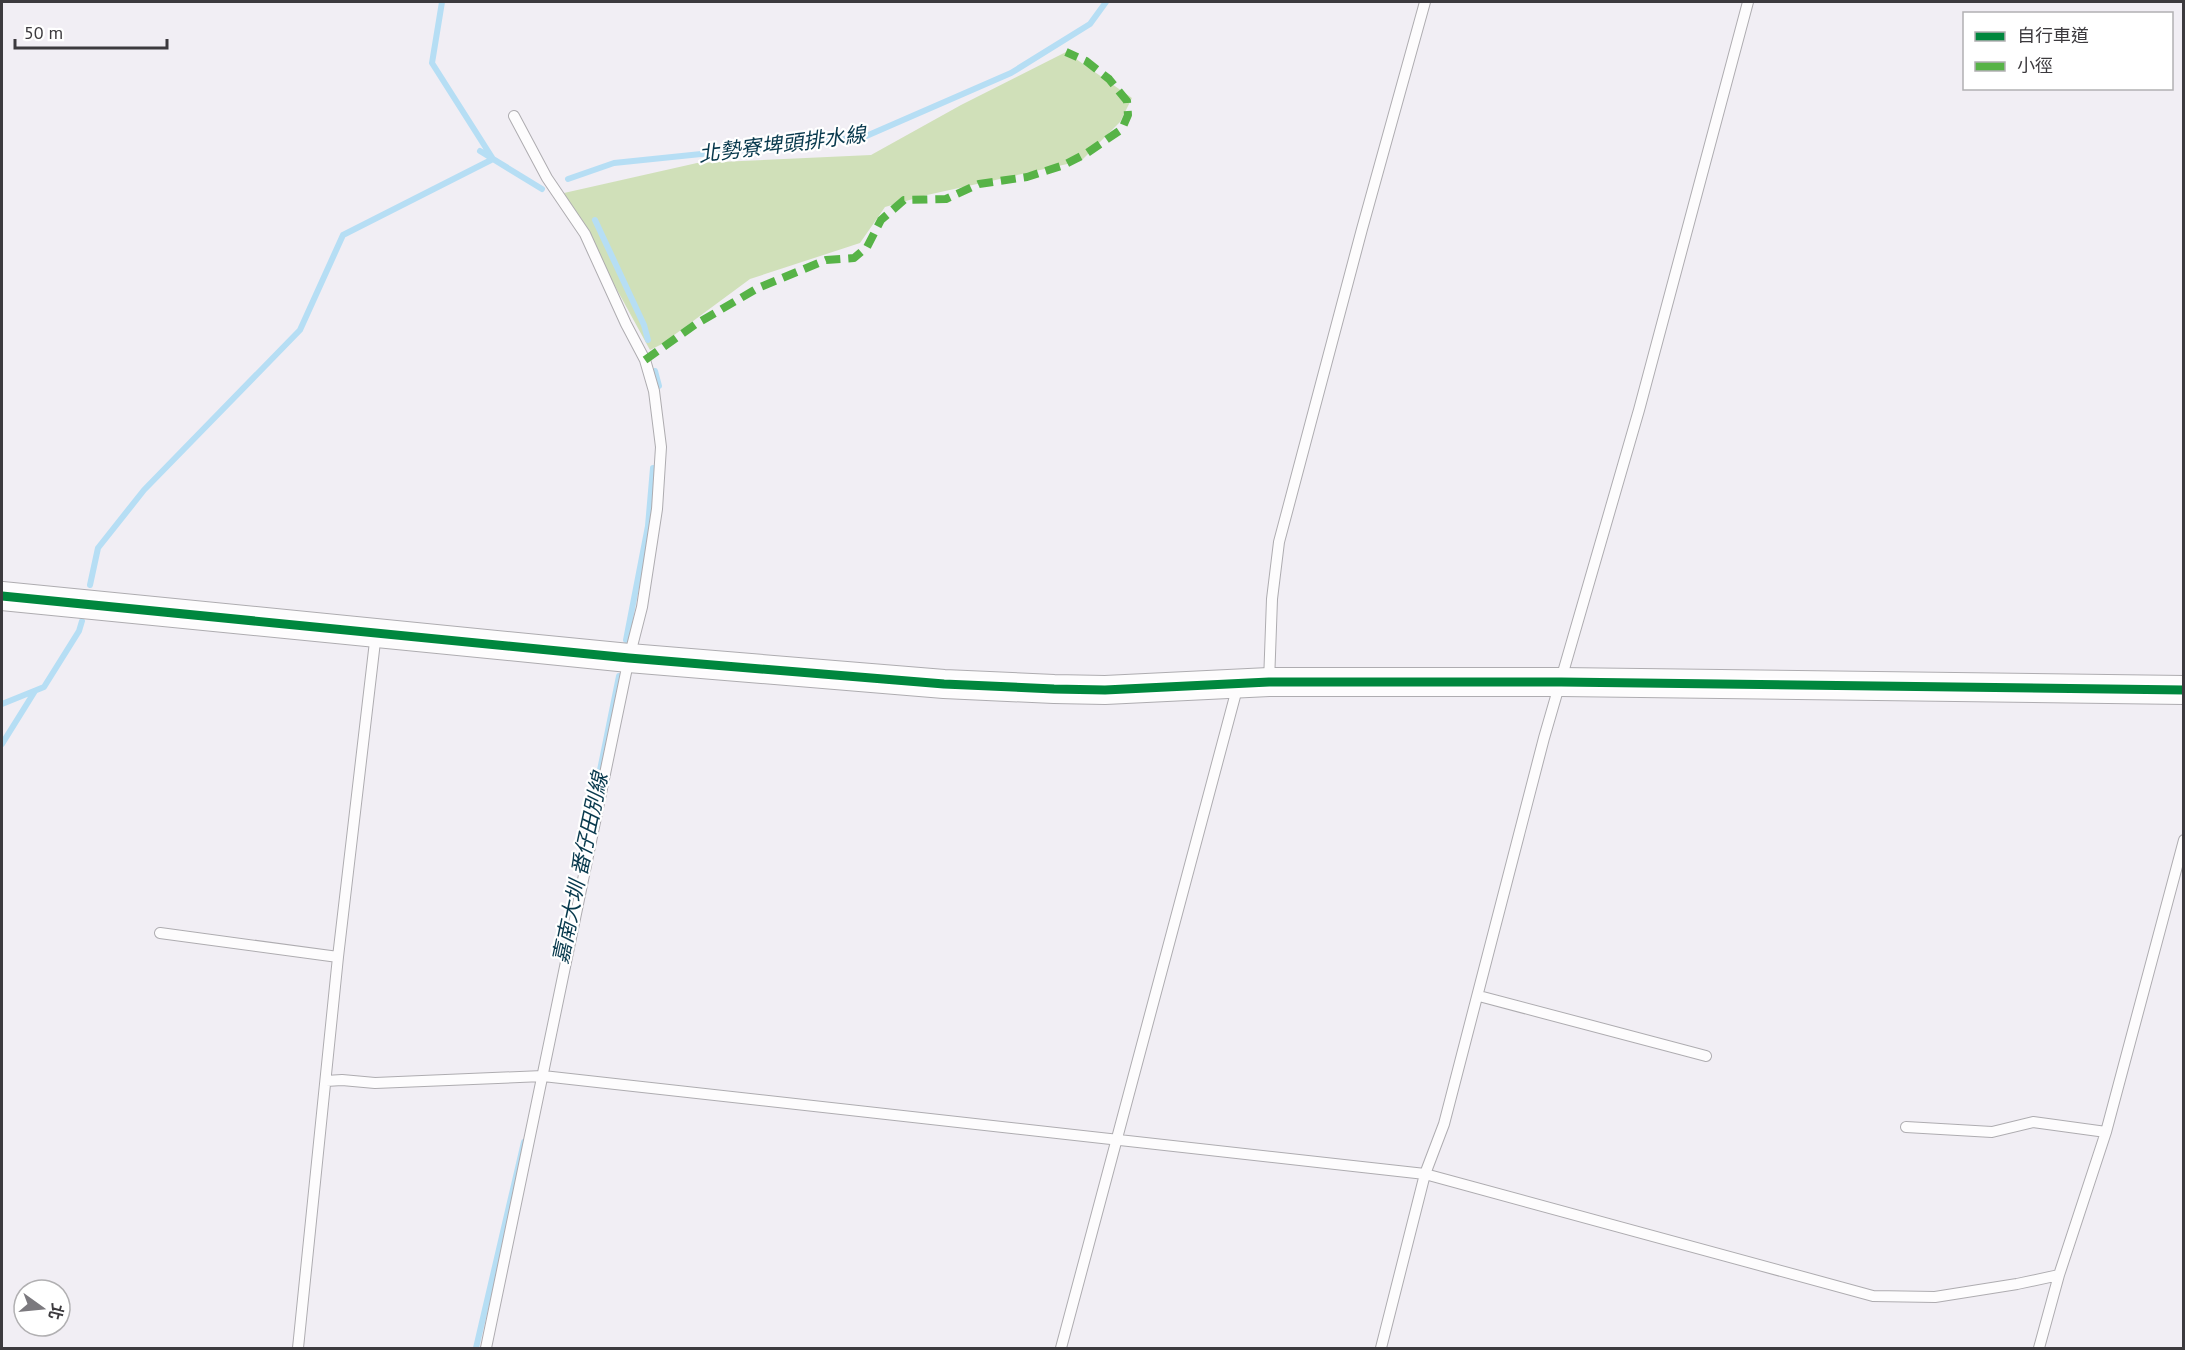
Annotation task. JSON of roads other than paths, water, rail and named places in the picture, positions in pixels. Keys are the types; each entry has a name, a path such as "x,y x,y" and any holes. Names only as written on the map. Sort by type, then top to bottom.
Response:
{"street":[{"path":"2,596 629,658 944,684 1054,689 1105,690 1269,682 1561,682 2184,690"}],"lane":[{"path":"1269,682 1272,599 1279,542 1425,2"},
{"path":"1380,1348 1425,1174 1444,1124 1479,996 1544,738 1639,410 1748,2"},
{"path":"486,1348 629,658 642,607 657,509 661,447 654,392 645,360 585,234 547,178 514,116"},
{"path":"298,1348 338,957 376,632"},
{"path":"1061,1348 1238,684"},
{"path":"2039,1348 2059,1275 2106,1132 2184,840"},
{"path":"159,933 338,957"},
{"path":"1479,996 1706,1056"},
{"path":"326,1081 375,1083 543,1076 1425,1174 1873,1296 1935,1297 2059,1275"},
{"path":"1906,1127 1992,1132 2033,1122 2106,1132"}],"waterway":[{"name":"北勢寮埤頭排水線","path":"442,2 432,63 493,159"},
{"name":"北勢寮埤頭排水線","path":"568,179 614,163 864,137 1011,73 1090,24 1106,2"},
{"name":"北勢寮埤頭排水線","path":"480,151 542,189"},
{"path":"90,585 98,548 144,490 300,330 343,235 493,159"},
{"name":"嘉南大圳 番仔田別線","path":"595,220 644,325 648,340"},
{"name":"嘉南大圳 番仔田別線","path":"655,371 659,386"},
{"name":"嘉南大圳 番仔田別線","path":"626,640 648,526 653,468"},
{"path":"2,704 44,687 79,631 82,621"},
{"name":"嘉南大圳 番仔田別線","path":"597,785 619,676"},
{"path":"2,744 35,691"},
{"name":"嘉南大圳 番仔田別線","path":"476,1348 524,1142"}]}
